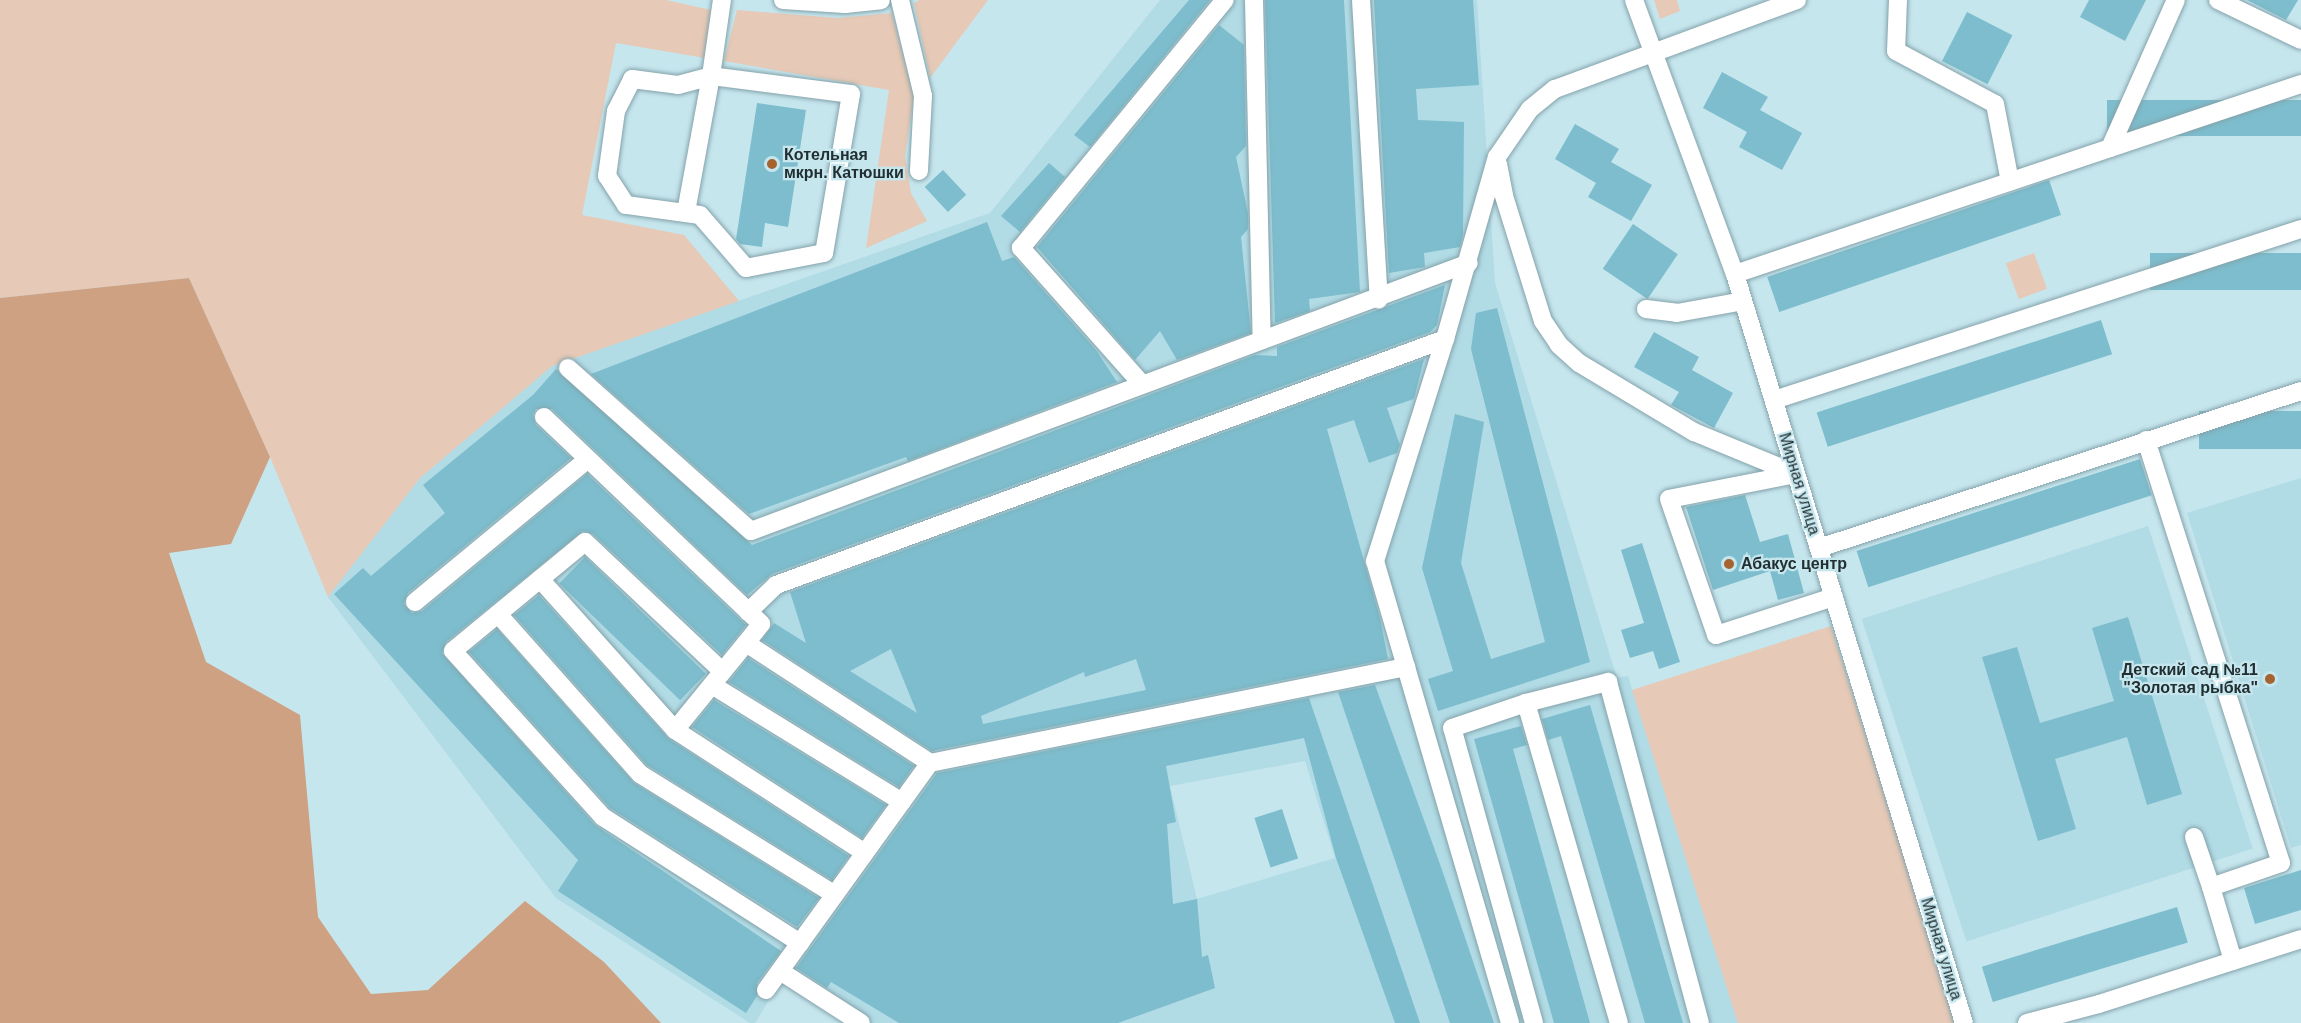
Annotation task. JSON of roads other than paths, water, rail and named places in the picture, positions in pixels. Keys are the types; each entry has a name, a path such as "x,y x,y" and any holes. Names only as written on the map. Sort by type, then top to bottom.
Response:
{"street":[{"path":"686,212 711,76 722,0"},
{"path":"783,0 845,4 880,0"},
{"path":"900,0 923,96 919,171"},
{"path":"1141,383 1021,248 1226,0"},
{"path":"1254,0 1262,340"},
{"path":"1361,0 1379,299"},
{"name":"Мирная улица","path":"1634,0 1735,274 1964,1023"},
{"path":"1510,1023 1374,561 1469,263 1497,157 1530,109 1555,89 1797,0"},
{"path":"1898,0 1896,51 1995,104 2010,182"},
{"path":"2110,148 2176,0"},
{"path":"2218,0 2301,40"},
{"path":"711,76 851,94 824,252 746,268 700,215 626,205 607,177 616,111 632,79 678,85 711,76"},
{"path":"1735,274 2301,84"},
{"path":"1497,157 1504,196 1543,321 1559,345 1579,363 1694,432 1796,474"},
{"path":"1774,400 2301,229"},
{"path":"568,368 751,531 1141,383 1379,299 1469,263"},
{"path":"1646,309 1677,314 1743,301"},
{"path":"748,612 776,585 1445,339"},
{"path":"1819,548 2146,440 2301,392"},
{"path":"544,417 761,624 675,730"},
{"path":"2146,440 2281,863 2211,887"},
{"path":"415,602 588,459"},
{"path":"1796,474 1669,499 1716,635 1834,597"},
{"path":"800,943 603,818 453,651 585,542 717,678 902,802"},
{"path":"540,579 675,730 865,853"},
{"path":"498,614 640,774 835,895"},
{"path":"746,643 930,763"},
{"path":"766,990 930,763 1406,667"},
{"path":"1534,1023 1452,728 1526,704 1608,682 1700,1023"},
{"path":"1526,704 1619,1023"},
{"path":"2194,837 2233,961"},
{"path":"2027,1023 2301,939"},
{"path":"780,971 861,1023"}],"place":[{"name":"Котельная мкрн. Катюшки","path":"772,164"},
{"name":"Абакус центр","path":"1729,564"},
{"name":"Детский сад №11 \"Золотая рыбка\"","path":"2270,679"}]}
